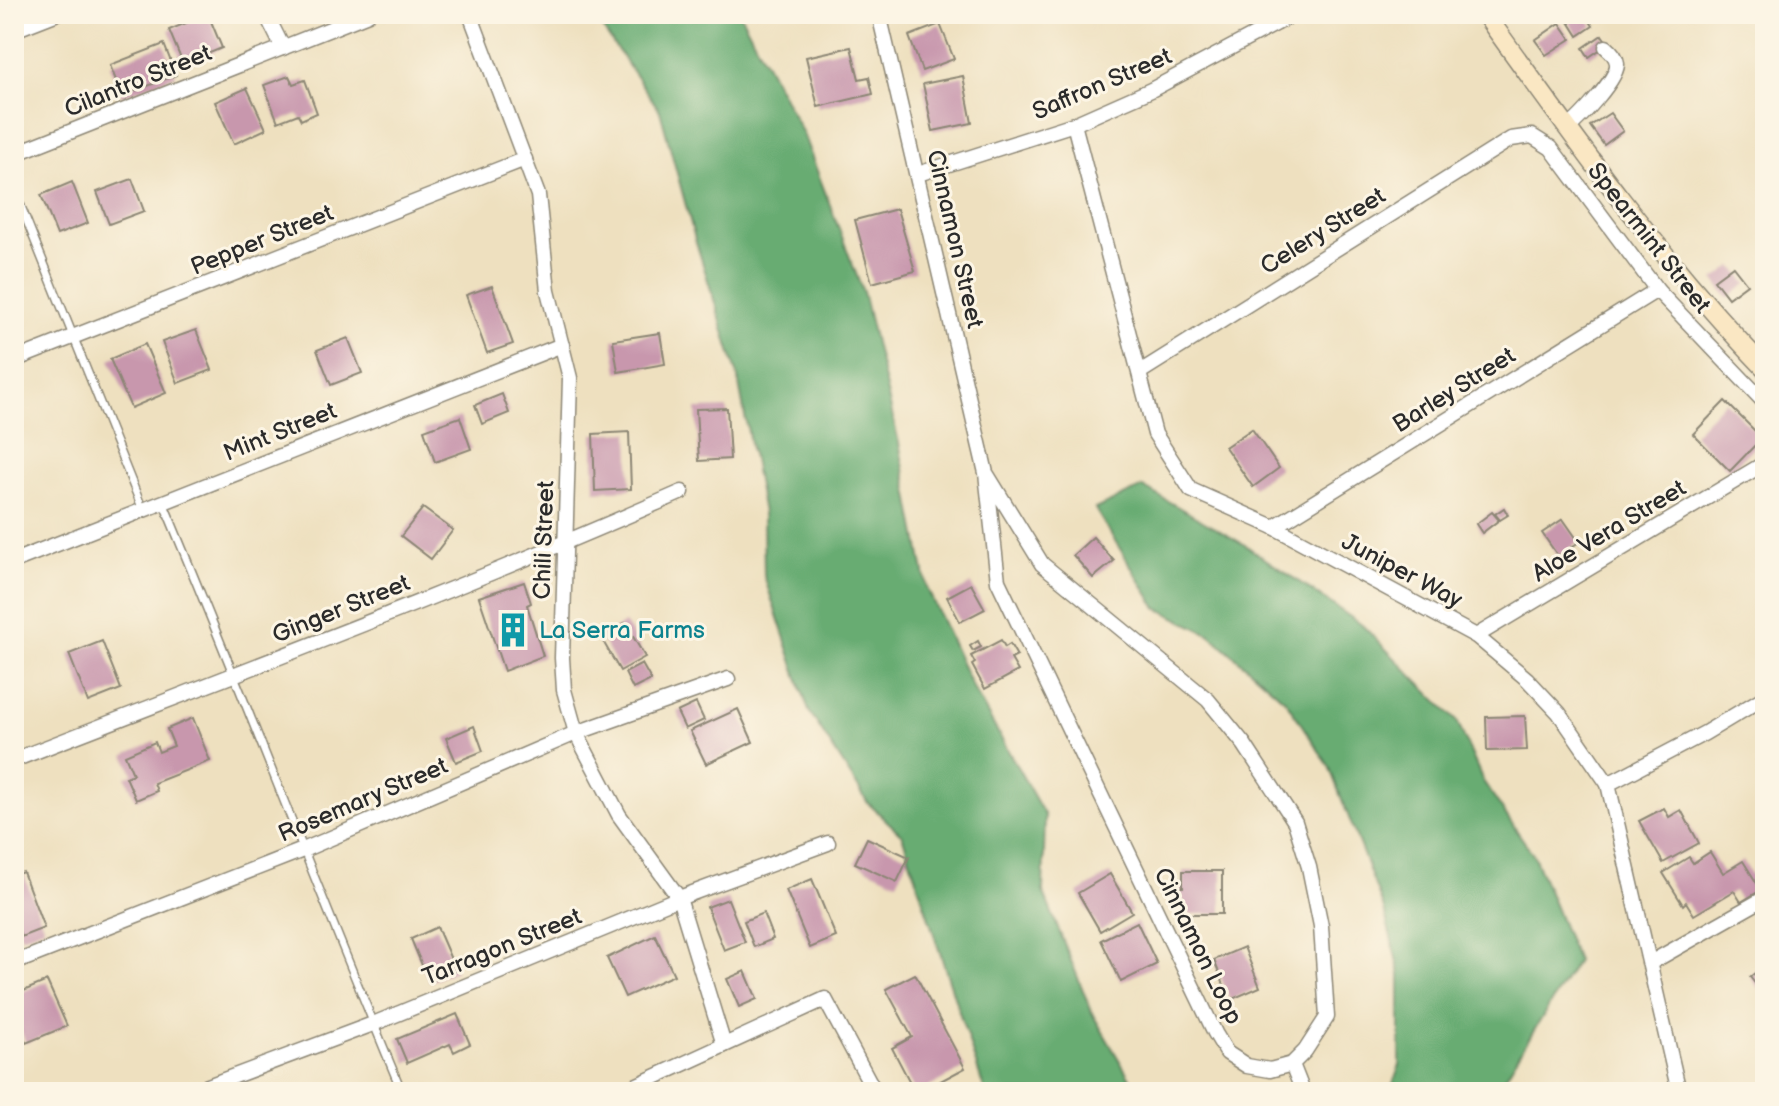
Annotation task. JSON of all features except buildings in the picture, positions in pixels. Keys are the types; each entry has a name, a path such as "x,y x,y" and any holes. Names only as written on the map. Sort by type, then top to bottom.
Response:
{"street":[{"path":"14,30 55,14"},
{"path":"266,14 283,48"},
{"name":"Cilantro Street","path":"14,154 368,14"},
{"name":"Chili Street","path":"470,14 538,195 548,291 570,378 562,658 564,690 576,733 619,815 679,898 724,1045"},
{"name":"Cinnamon Street","path":"879,14 986,473"},
{"name":"Saffron Street","path":"918,174 1074,124 1151,90 1294,14"},
{"path":"1485,14 1654,245 1765,368"},
{"path":"1567,129 1596,99 1616,70 1616,59 1606,47"},
{"name":"Juniper Way","path":"1074,124 1155,434 1191,490 1274,527 1476,636 1527,679 1559,713 1608,784 1679,1092"},
{"name":"Celery Street","path":"1140,372 1511,139 1532,136"},
{"name":"Spearmint Street","path":"1532,136 1551,148 1657,290 1765,403"},
{"name":"Pepper Street","path":"14,360 525,159"},
{"name":"Barley Street","path":"1274,527 1657,290"},
{"name":"Mint Street","path":"14,561 562,345"},
{"name":"Aloe Vera Street","path":"1476,636 1765,463"},
{"path":"986,473 1042,564 1208,700 1244,744 1295,822 1309,867 1321,926 1328,992 1327,1017 1305,1051 1292,1064 1303,1092"},
{"name":"Cinnamon Loop","path":"986,473 998,581 1215,1033 1227,1053 1247,1066 1270,1070 1292,1064"},
{"name":"Ginger Street","path":"14,760 567,543 682,492"},
{"name":"Rosemary Street","path":"14,963 303,850 576,733 728,679"},
{"path":"1608,784 1705,733 1765,697"},
{"name":"Tarragon Street","path":"192,1092 373,1024 679,898 828,843"},
{"path":"1650,963 1765,898"},
{"path":"622,1092 825,999 875,1092"}],"lane":[{"path":"14,189 143,510"},
{"path":"163,502 402,1092"}],"green space":[{"path":"598,14 740,14 803,134 863,292 899,443 927,588 971,685 1045,816 1043,891 1093,1015 1138,1092 985,1092 902,835 868,803 809,711 764,576 763,513 737,373 695,239 660,111 605,32"},
{"path":"1143,487 1245,545 1362,625 1457,721 1483,781 1534,856 1577,961 1496,1092 1390,1092 1400,1065 1400,974 1384,909 1329,766 1286,701 1209,634 1157,608 1095,509"}],"place":[{"name":"La Serra Farms","path":"513,630"}]}
